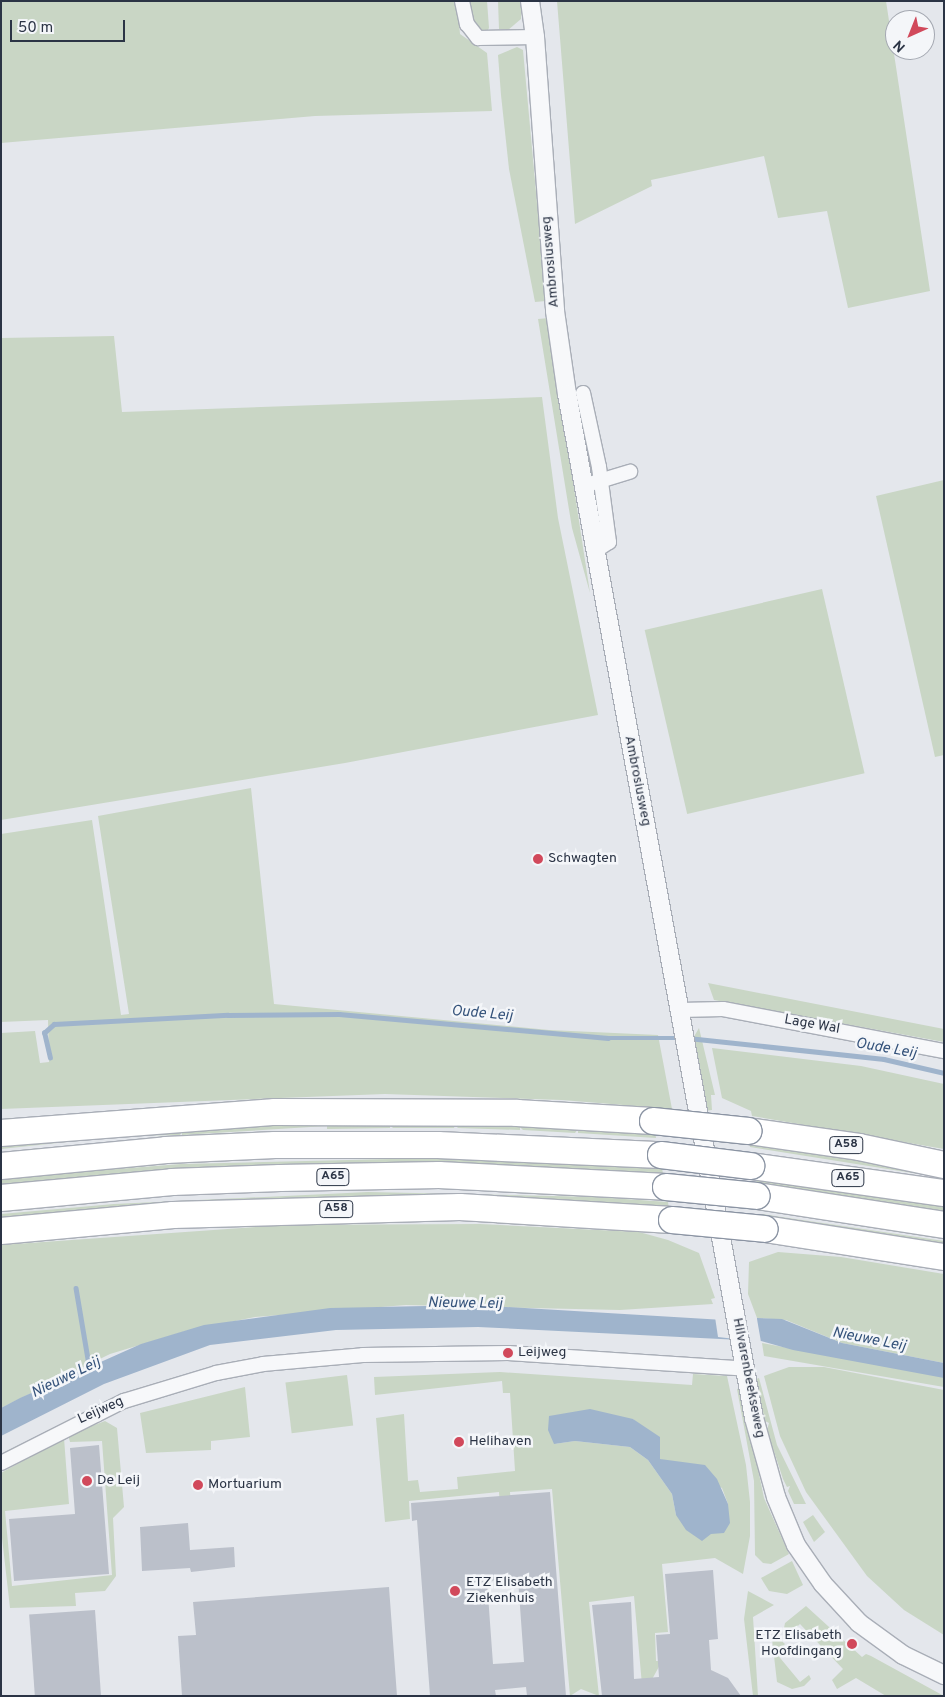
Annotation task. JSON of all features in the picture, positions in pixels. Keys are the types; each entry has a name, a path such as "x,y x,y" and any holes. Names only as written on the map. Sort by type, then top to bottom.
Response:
{"highway":[{"name":"A58","path":"1,1133 71,1126 285,1112 507,1113 653,1121 748,1131 859,1147 944,1165"},
{"name":"A58","path":"1,1118 71,1126"},
{"name":"A65","path":"1,1166 166,1150 275,1146 438,1145 661,1155 944,1193"},
{"name":"A65","path":"1,1198 172,1182 439,1175 666,1187 757,1196 944,1225"},
{"name":"A58","path":"1,1231 174,1215 410,1208 559,1211 765,1229 944,1257"}],"street":[{"path":"462,1 467,24 478,38 536,37"},
{"name":"Ambrosiusweg","path":"530,1 536,37 555,310 582,485 680,1010"},
{"path":"583,393 601,481 609,542 595,551"},
{"path":"582,485 630,472"},
{"name":"Lage Wal","path":"680,1010 723,1009 944,1050"},
{"name":"Hilvarenbeekseweg","path":"680,1010 733,1304 765,1460 796,1544 823,1584 859,1623 903,1655 944,1674"},
{"name":"Leijweg","path":"1,1463 124,1401 216,1373 263,1364 363,1355 508,1353 745,1363"}],"green space":[{"path":"1,1 457,1 460,34 487,53 492,111 315,116 1,143"},
{"path":"468,1 487,1 489,28 484,36 475,28"},
{"path":"498,1 522,1 521,19 508,30 499,29"},
{"path":"557,1 886,1 887,10 885,10 885,60 895,60 930,291 848,308 827,211 778,218 764,156 651,180 652,186 575,224"},
{"path":"517,47 523,50 546,301 535,302 509,169 498,55"},
{"path":"549,318 590,593 572,528 538,319"},
{"path":"114,336 122,412 542,397 558,518 598,715 345,763 1,820 1,338"},
{"path":"944,480 944,755 935,757 876,496"},
{"path":"822,589 865,773 687,814 645,630"},
{"path":"251,788 274,1004 549,1030 658,1035 672,1109 562,1100 385,1094 1,1109 1,1033 35,1031 40,1063 49,1062 48,1020 1,1022 1,834 92,820 121,1015 129,1014 98,816"},
{"path":"708,983 944,1029 944,1042 714,1000"},
{"path":"699,1028 715,1095 711,1095 712,1110 705,1111 692,1040"},
{"path":"712,1048 861,1066 944,1084 944,1149 752,1116 751,1111 722,1098"},
{"path":"411,1121 655,1132 656,1138 578,1133 578,1129 575,1133 523,1130 520,1127 520,1130 458,1128 455,1125 454,1128 393,1128 390,1125 390,1128 327,1129 327,1126 182,1135 182,1132 180,1135 124,1136 1,1149 1,1143 277,1124"},
{"path":"749,1142 815,1150 944,1178 750,1147"},
{"path":"475,1157 662,1168 663,1174 1,1187 1,1178 181,1164"},
{"path":"756,1177 944,1204 944,1213 757,1185"},
{"path":"368,1192 596,1197 668,1202 669,1209 1,1220 1,1214 114,1204"},
{"path":"762,1214 944,1241 944,1247 764,1219"},
{"path":"480,1224 639,1232 668,1240 699,1253 715,1298 711,1299 713,1304 620,1310 406,1305 255,1317 186,1331 110,1354 1,1408 1,1245 284,1225"},
{"path":"778,1252 841,1257 944,1274 944,1363 842,1343 786,1320 757,1318 748,1294 749,1262"},
{"path":"762,1343 943,1377 944,1387 764,1356"},
{"path":"789,1367 824,1367 944,1390 944,1635 904,1610 867,1576 806,1492 780,1436 764,1376"},
{"path":"500,1372 692,1385 693,1374 727,1376 746,1465 750,1502 750,1536 743,1574 715,1558 662,1564 668,1632 655,1633 656,1661 662,1661 643,1696 634,1596 589,1602 599,1696 581,1689 570,1696 552,1489 510,1492 513,1536 502,1537 499,1492 409,1501 410,1519 385,1522 376,1418 404,1414 408,1481 418,1480 420,1492 458,1489 457,1477 515,1471 510,1393 503,1393 502,1381 375,1395 374,1377","holes":["633,1419 660,1444 660,1459 722,1488 728,1504 676,1515 672,1494 648,1460 630,1447 575,1441 554,1444"]},
{"path":"347,1375 353,1426 292,1433 285,1383"},
{"path":"759,1378 777,1445 806,1504 794,1504 788,1491 790,1486 787,1487 783,1479 767,1430 769,1423 765,1421 756,1379"},
{"path":"245,1387 250,1437 211,1441 211,1450 146,1453 140,1413"},
{"path":"741,1388 764,1498 789,1554 771,1564 763,1563 755,1555 754,1481 737,1389"},
{"path":"105,1421 117,1428 124,1507 113,1518 116,1576 105,1591 75,1593 76,1606 10,1608 1,1529 1,1473 64,1438 69,1504 5,1511 12,1586 112,1575 102,1441 70,1442 68,1435"},
{"path":"813,1515 825,1532 814,1542 803,1522"},
{"path":"792,1561 803,1585 787,1594 769,1591 761,1578"},
{"path":"748,1591 774,1605 753,1617 758,1696 753,1696 744,1619"},
{"path":"806,1606 862,1657 866,1654 871,1656 944,1696 886,1696 856,1678 837,1689 832,1680 843,1669 800,1624 789,1634 784,1628 785,1623"},
{"path":"776,1636 785,1644 776,1653 800,1682 809,1675 811,1679 804,1686 792,1689 777,1682 772,1639"}],"water":[{"name":"Nieuwe Leij","path":"473,1305 757,1322 757,1318 782,1319 842,1343 944,1363 944,1378 793,1350 761,1341 478,1327 336,1330 210,1345 104,1384 1,1436 1,1408 141,1344 204,1325 330,1308"},
{"path":"590,1409 633,1419 660,1437 660,1459 705,1465 717,1479 728,1504 730,1523 724,1533 711,1534 702,1541 686,1530 676,1515 672,1494 648,1460 630,1447 575,1441 554,1444 548,1430 549,1416"}],"pier":[{"path":"715,1317 757,1319 761,1342 718,1337"}],"building":[{"name":"De Leij","path":"99,1445 109,1574 14,1581 9,1519 75,1514 70,1448"},
{"name":"ETZ Elisabeth Ziekenhuis","path":"550,1492 566,1696 527,1696 526,1687 495,1690 496,1696 430,1696 417,1520 412,1521 411,1503","holes":["518,1579 524,1662 493,1664 487,1581"]},
{"path":"188,1523 190,1550 234,1547 235,1567 191,1572 190,1568 142,1571 140,1527"},
{"path":"713,1570 718,1639 709,1640 711,1670 728,1678 741,1696 602,1696 592,1605 631,1602 634,1679 659,1677 656,1635 670,1634 665,1574"},
{"path":"389,1587 397,1696 182,1696 178,1636 196,1635 193,1602"},
{"path":"95,1610 101,1696 35,1696 29,1615"}],"waterway":[{"name":"Oude Leij","path":"50,1058 44,1033 54,1024 228,1015 339,1014 608,1038 680,1038"},
{"name":"Oude Leij","path":"688,1038 884,1059 944,1073"},
{"name":"Oude Leij","path":"76,1288 90,1371"}],"place":[{"name":"Schwagten","path":"538,859"},
{"name":"Leijweg","path":"508,1353"},
{"name":"Helihaven","path":"459,1442"},
{"name":"De Leij","path":"87,1481"},
{"name":"Mortuarium","path":"198,1485"},
{"name":"ETZ Elisabeth Ziekenhuis","path":"455,1591"},
{"name":"ETZ Elisabeth Hoofdingang","path":"852,1644"}]}
